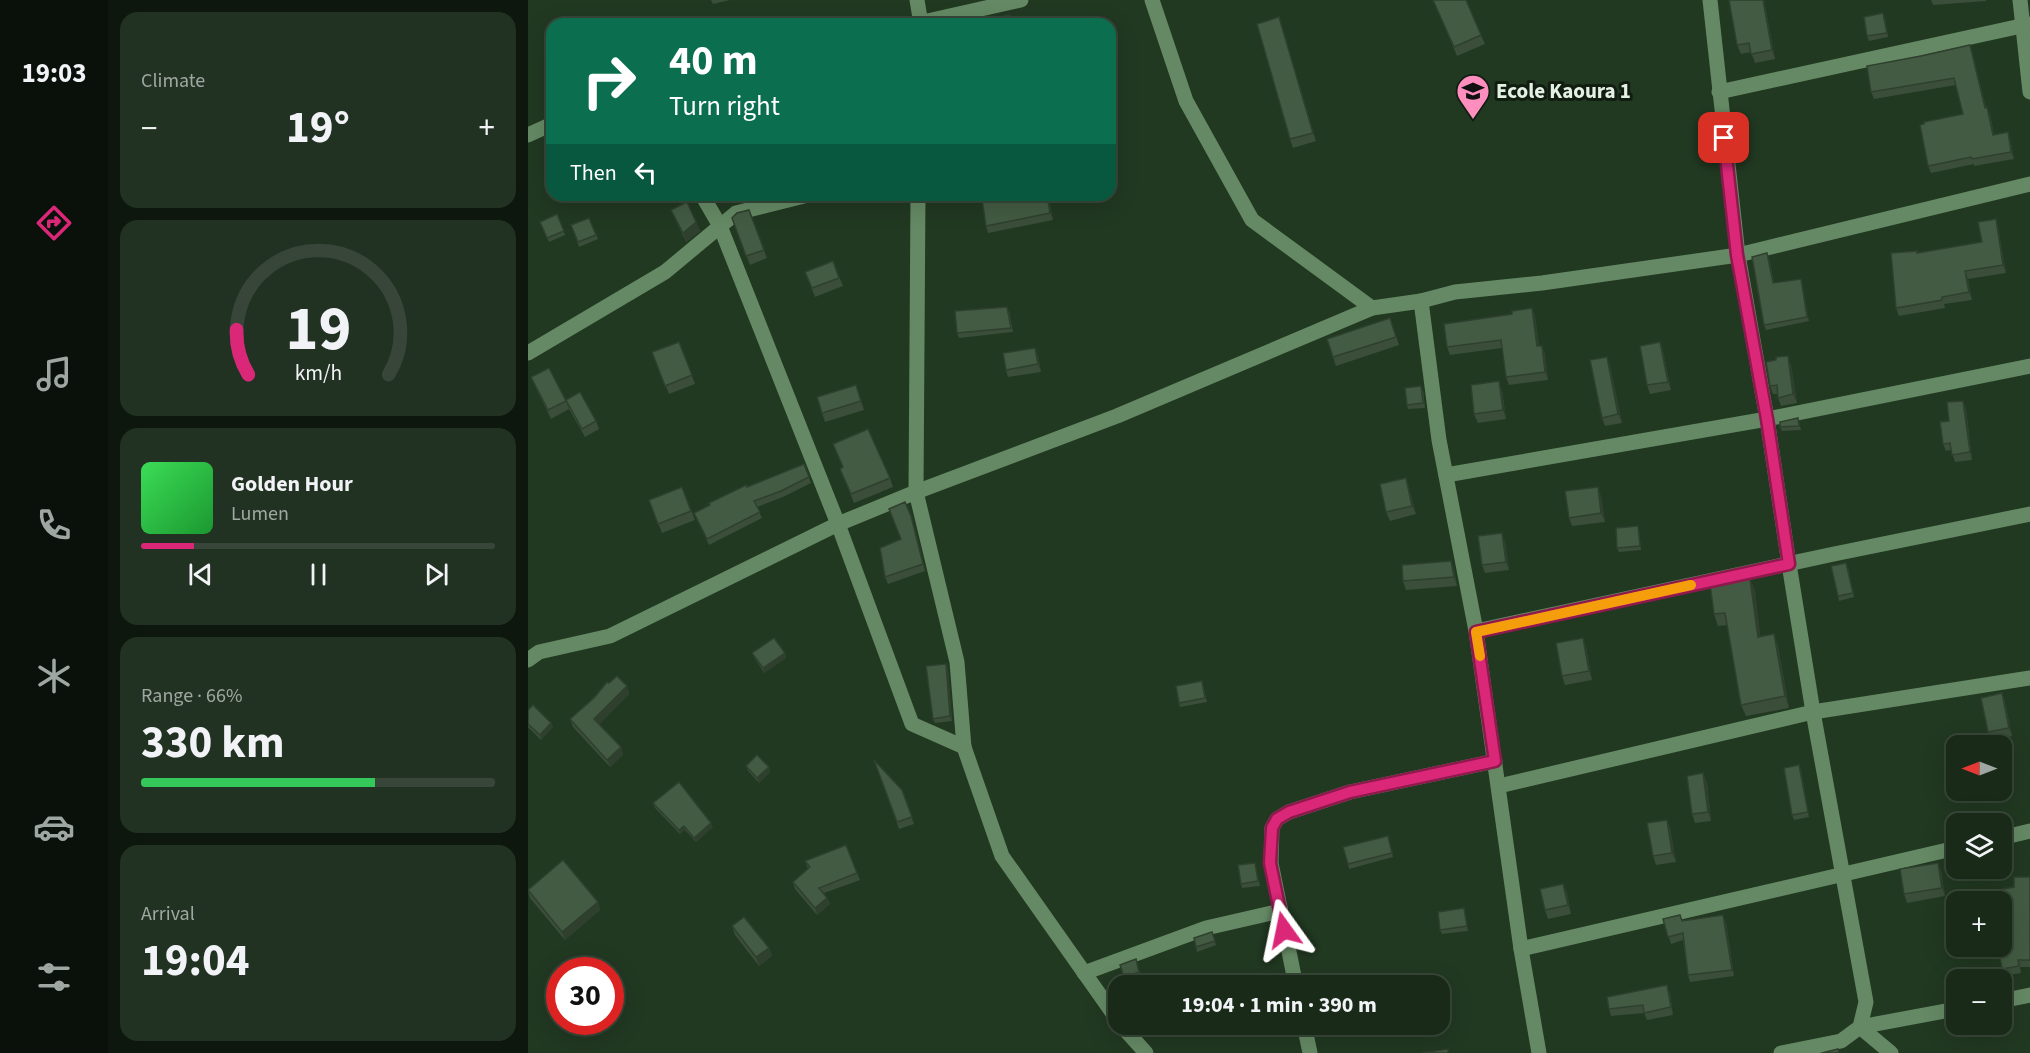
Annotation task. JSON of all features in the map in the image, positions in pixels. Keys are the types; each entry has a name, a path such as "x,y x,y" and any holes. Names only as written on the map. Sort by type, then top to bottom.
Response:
{"street":[{"path":"917,0 918,18"},
{"path":"944,18 1021,0"},
{"path":"1152,0 1186,101 1252,220 1372,308"},
{"path":"1710,0 1737,255 1767,419 1813,712 1866,1002 1860,1027"},
{"path":"2020,0 2027,25 2030,92"},
{"path":"1719,92 2027,25"},
{"path":"528,135 546,127"},
{"path":"528,660 539,652 610,636 838,524 1117,416 1372,308 1420,301 1455,292 1542,283 1737,255 2030,184"},
{"path":"705,201 720,226 838,524 912,724 964,747"},
{"path":"528,353 665,272 736,213 784,201"},
{"path":"918,201 916,492 957,662 964,747 1002,856 1108,1006"},
{"path":"1420,301 1439,440 1476,632 1521,949 1539,1053"},
{"path":"1446,475 1767,419 2030,366"},
{"path":"1476,632 2030,514"},
{"path":"1499,786 1813,712 2030,678"},
{"path":"1294,975 1270,863 1272,828 1277,819 1289,812 1350,792 1495,761"},
{"path":"2012,835 2030,831"},
{"path":"1521,949 1946,850"},
{"path":"1084,973 1206,928 1280,911"},
{"path":"2012,998 2030,995"},
{"path":"1781,1053 1841,1041 1860,1027 1946,1011"},
{"path":"1860,1027 1891,1053"},
{"path":"1130,1035 1146,1053"},
{"path":"1306,1035 1310,1053"}],"building":[{"path":"1433,0 1466,0 1481,35 1454,47"},
{"path":"1729,0 1763,0 1772,50 1751,54 1749,43 1737,45"},
{"path":"1883,13 1887,33 1867,36 1864,17"},
{"path":"1010,15 1010,18 992,18"},
{"path":"1279,17 1313,133 1290,139 1257,24"},
{"path":"1970,45 1993,135 2008,132 2011,152 1928,166 1920,125 1924,122 1963,114 1954,78 1871,92 1867,66"},
{"path":"982,201 1048,201 1050,213 986,226"},
{"path":"687,202 696,222 683,233 671,210"},
{"path":"749,210 764,250 746,256 732,218 737,213"},
{"path":"557,214 564,231 547,238 540,222"},
{"path":"589,218 596,235 578,242 571,225"},
{"path":"1996,219 2003,265 1965,271 1969,292 1942,297 1942,300 1896,308 1891,253 1917,251 1917,253 1982,242 1978,222"},
{"path":"1767,253 1773,283 1801,279 1807,317 1764,325 1752,257"},
{"path":"833,261 839,278 812,288 805,272"},
{"path":"1007,307 1011,328 957,333 955,311"},
{"path":"1532,308 1537,346 1542,346 1545,372 1506,377 1501,340 1447,347 1444,324 1512,314 1512,311"},
{"path":"1390,318 1396,337 1333,357 1327,339"},
{"path":"679,342 692,375 665,386 652,352"},
{"path":"1660,342 1668,382 1647,385 1640,346"},
{"path":"1035,348 1038,364 1006,370 1003,353"},
{"path":"1788,356 1793,394 1778,398 1777,385 1770,386 1766,362 1776,360 1776,357"},
{"path":"1607,357 1618,414 1602,418 1590,360"},
{"path":"549,368 566,401 548,410 531,377"},
{"path":"1499,381 1503,410 1474,414 1471,385"},
{"path":"856,385 861,401 822,413 817,397"},
{"path":"1421,386 1423,403 1407,405 1405,388"},
{"path":"580,392 596,421 582,429 566,400"},
{"path":"1963,401 1970,452 1952,455 1950,443 1943,444 1940,422 1949,421 1947,402"},
{"path":"1798,418 1799,426 1780,427 1780,422"},
{"path":"868,429 890,478 851,494 840,469 843,467 833,444"},
{"path":"804,464 809,477 754,501 760,512 707,539 694,513 746,485 747,487"},
{"path":"1406,478 1412,506 1386,512 1380,484"},
{"path":"682,487 691,511 658,524 649,500"},
{"path":"1598,487 1601,513 1569,518 1565,491"},
{"path":"905,502 911,516 923,564 885,577 880,548 901,539 889,509"},
{"path":"1638,526 1640,546 1617,548 1616,528"},
{"path":"1502,533 1506,562 1482,565 1478,536"},
{"path":"1451,561 1454,577 1403,581 1402,565"},
{"path":"1846,563 1853,593 1838,596 1831,566"},
{"path":"1750,579 1758,637 1774,634 1785,696 1741,705 1725,613 1714,614 1710,584"},
{"path":"774,638 785,653 763,668 752,653"},
{"path":"1583,638 1589,671 1562,676 1556,643"},
{"path":"946,664 950,716 933,719 926,666"},
{"path":"617,676 627,686 594,719 621,747 607,760 570,719 594,698 607,682 609,683"},
{"path":"1202,681 1205,698 1179,703 1176,686"},
{"path":"2002,693 2009,728 1988,732 1981,698"},
{"path":"533,705 551,723 540,735 528,724 528,710"},
{"path":"757,755 769,767 757,778 746,766"},
{"path":"874,760 902,790 912,817 897,822"},
{"path":"1799,765 1808,812 1792,815 1784,768"},
{"path":"1703,773 1708,812 1692,814 1687,776"},
{"path":"679,782 711,823 694,838 684,826 679,830 653,803"},
{"path":"1667,820 1672,853 1653,856 1647,823"},
{"path":"1388,836 1392,853 1348,864 1343,847"},
{"path":"846,845 857,873 819,888 827,898 815,908 793,882 810,867 805,861"},
{"path":"563,860 598,902 562,932 528,890"},
{"path":"1255,863 1258,881 1241,884 1238,865"},
{"path":"1938,863 1942,888 1904,894 1900,869"},
{"path":"2014,877 2030,877 2030,960 2018,960 2019,966 2002,969 2000,957 2012,957 2012,891 1992,891 2014,887"},
{"path":"1563,884 1568,905 1545,910 1540,889"},
{"path":"1464,908 1467,926 1440,930 1438,912"},
{"path":"1680,915 1682,921 1723,915 1732,970 1688,975 1683,933 1668,937 1663,919"},
{"path":"744,917 769,948 756,957 732,926"},
{"path":"1212,932 1215,941 1196,947 1194,938"},
{"path":"1136,959 1139,972 1123,975 1120,965"},
{"path":"1667,985 1671,1007 1644,1013 1643,1005 1609,1009 1607,997"},
{"path":"1448,1049 1448,1053 1422,1053"},
{"path":"1838,1049 1839,1053 1822,1053"}],"slow traffic":[{"path":"1480,656 1476,632 1691,585"}],"place":[{"name":"Ecole Kaoura 1","path":"1473,120"}],"route":[{"path":"1284,930 1270,863 1272,828 1277,819 1289,812 1350,792 1495,761 1476,632 1789,564 1767,419 1737,255 1724,138"}]}
